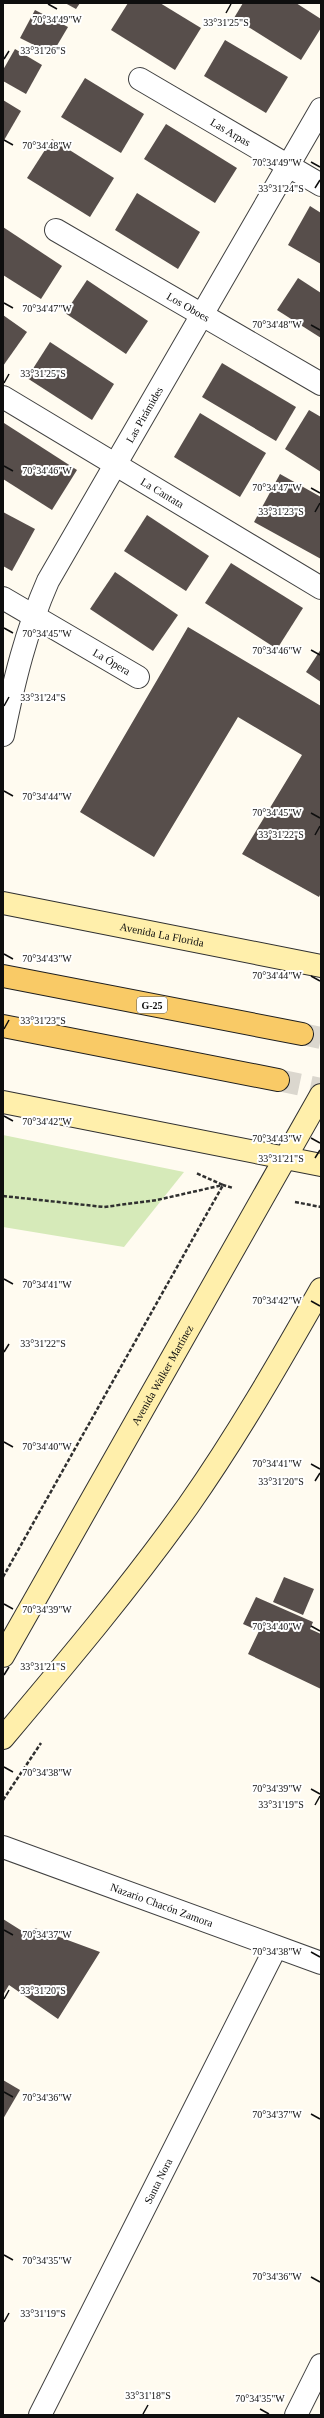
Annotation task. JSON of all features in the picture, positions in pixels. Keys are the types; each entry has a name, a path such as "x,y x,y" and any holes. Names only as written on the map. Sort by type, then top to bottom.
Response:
{"main road":[{"name":"Avenida La Florida","path":"3,903 321,966"},
{"name":"G-25","path":"3,976 302,1034"},
{"path":"3,1026 278,1080"},
{"name":"Avenida Walker Martínez","path":"3,1656 284,1157 321,1095"},
{"path":"3,1102 321,1164"},
{"path":"3,1738 65,1665 188,1505 264,1388 321,1289"}],"street":[{"name":"Las Arpas","path":"140,79 321,185"},
{"name":"Las Pirámides","path":"3,735 20,656 33,615 62,555 321,109"},
{"name":"Los Oboes","path":"56,230 321,384"},
{"name":"La Cantata","path":"3,398 321,588"},
{"name":"La Ópera","path":"3,598 138,677"},
{"name":"Nazario Chacón Zamora","path":"3,1847 320,1962"},
{"name":"Santa Nora","path":"40,2415 276,1947"},
{"path":"296,2415 321,2365"}],"path":[{"path":"191,1170 223,1185 262,1196 321,1207"},
{"path":"3,1196 104,1207 157,1200 223,1185"},
{"path":"3,1577 223,1185"}],"green space":[{"path":"3,1135 184,1172 124,1247 3,1227"}],"building":[{"path":"65,3 80,3 76,9"},
{"path":"128,3 160,3 201,28 175,70 111,30"},
{"path":"243,3 296,3 321,19 321,28 301,60 234,18"},
{"path":"35,10 68,27 52,54 20,38"},
{"path":"225,40 288,77 266,113 204,76"},
{"path":"15,49 42,65 26,94 3,81 3,70"},
{"path":"85,78 144,114 121,153 61,117"},
{"path":"3,100 21,111 3,142"},
{"path":"166,124 237,168 215,203 144,159"},
{"path":"52,139 114,178 90,217 27,178"},
{"path":"137,193 200,232 178,269 115,230"},
{"path":"310,206 321,213 321,264 288,245"},
{"path":"3,227 62,266 41,299 3,275"},
{"path":"298,278 321,293 321,338 277,310"},
{"path":"87,280 148,321 126,354 65,313"},
{"path":"3,315 27,332 3,366"},
{"path":"50,342 114,384 92,420 27,378"},
{"path":"222,363 296,407 276,441 202,397"},
{"path":"309,410 321,417 321,472 285,449"},
{"path":"200,413 266,453 240,497 174,457"},
{"path":"4,423 77,470 52,510 3,479"},
{"path":"280,474 321,497 321,559 254,522"},
{"path":"3,512 35,529 12,571 3,566"},
{"path":"147,515 209,556 186,591 124,551"},
{"path":"231,563 303,608 277,649 205,603"},
{"path":"115,572 178,615 153,651 90,609"},
{"path":"188,627 321,706 321,893 319,897 242,854 302,755 238,717 154,857 80,812"},
{"path":"321,649 321,682 306,672"},
{"path":"284,1577 314,1589 303,1615 273,1602"},
{"path":"256,1597 313,1622 310,1629 321,1634 321,1689 248,1654 259,1631 243,1624"},
{"path":"3,1919 30,1936 35,1928 100,1952 58,2019 9,1985 3,1995"},
{"path":"3,2080 20,2090 3,2119"}],"tunnel":[{"path":"302,1034 321,1038"},
{"path":"278,1080 321,1089"}]}
